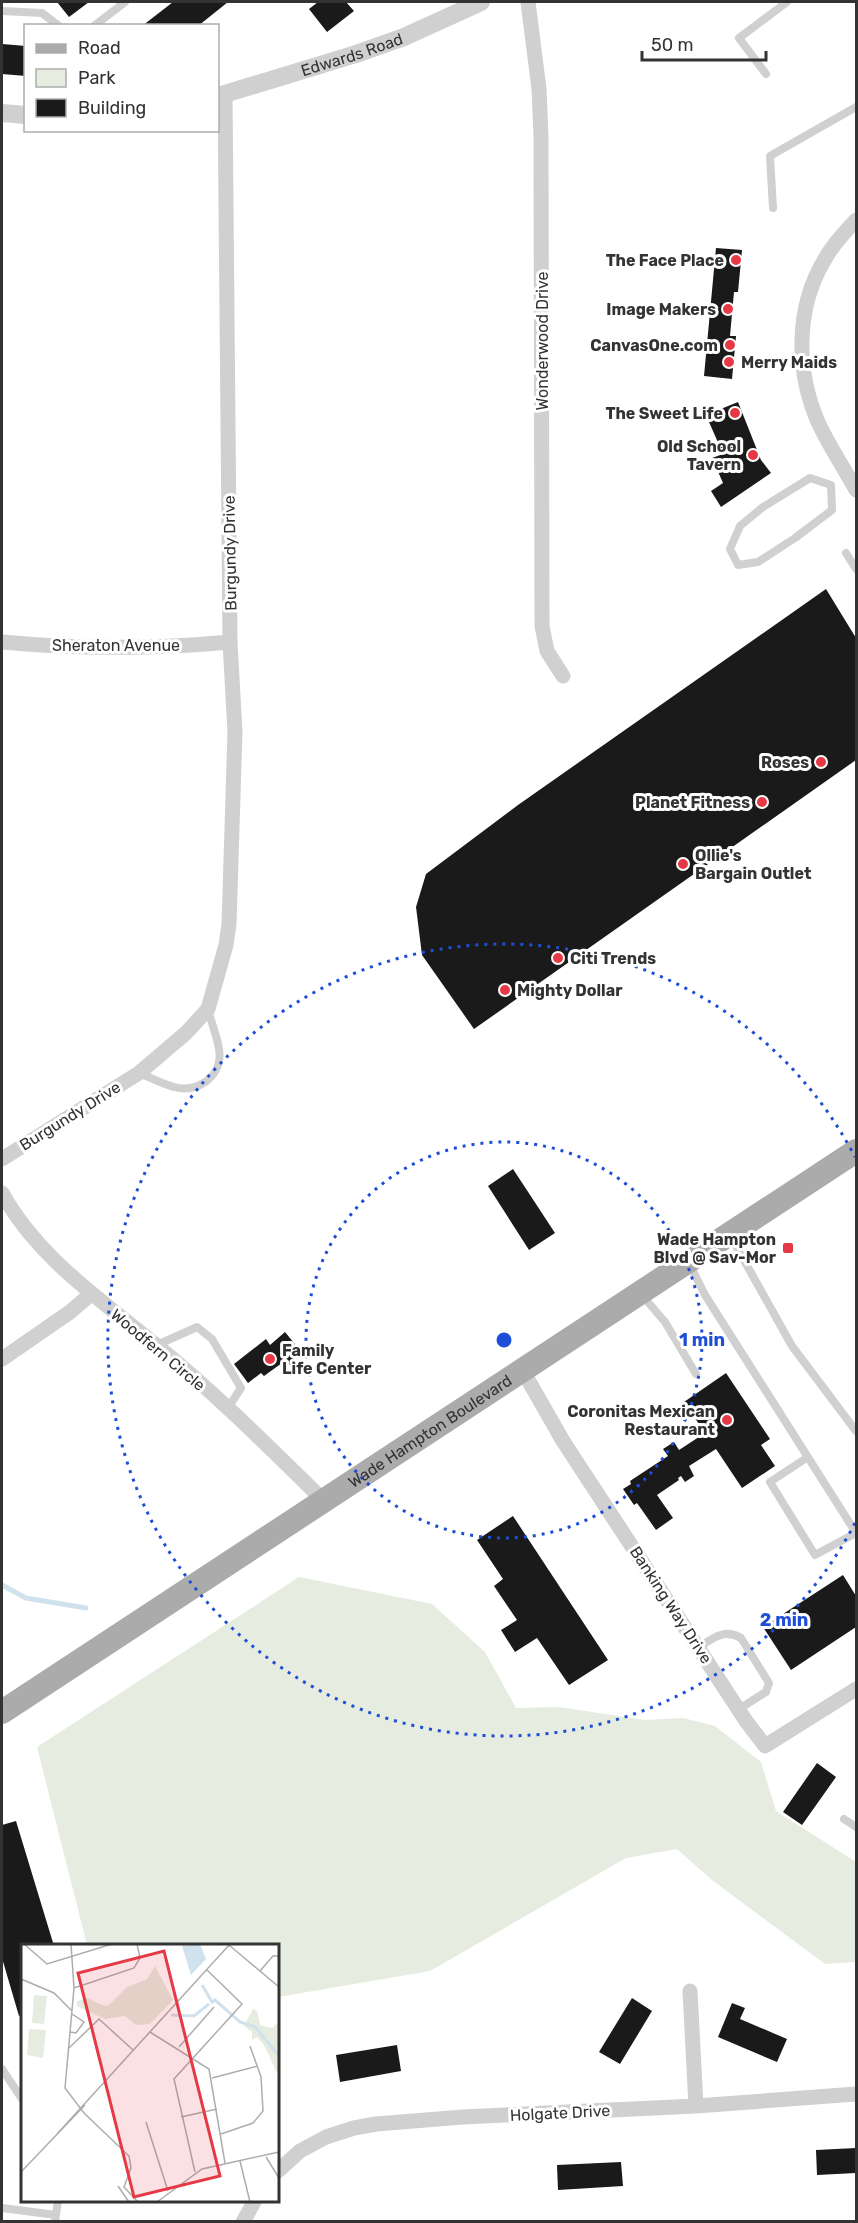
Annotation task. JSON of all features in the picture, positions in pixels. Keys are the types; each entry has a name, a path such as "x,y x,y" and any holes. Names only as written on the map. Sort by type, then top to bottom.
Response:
{"main road":[{"name":"Wade Hampton Boulevard","path":"2,1712 730,1234 855,1156"}],"street":[{"name":"Edwards Road","path":"221,95 366,50 413,33 481,2"},
{"name":"Wonderwood Drive","path":"528,2 539,89 541,137 542,626 547,651 563,676"},
{"name":"Burgundy Drive","path":"2,1159 139,1073 186,1033 208,1008 226,945 230,912 235,732 230,642 221,95"},
{"path":"2,113 24,115"},
{"path":"856,220 833,246 815,276 805,313 802,338 802,365 809,397 819,423 856,490"},
{"name":"Sheraton Avenue","path":"2,642 29,645 150,647 230,642"},
{"name":"Woodfern Circle","path":"2,1193 15,1218 45,1252 91,1294 157,1345 228,1408 323,1500"},
{"path":"2,1359 70,1312 91,1294"},
{"name":"Banking Way Drive","path":"523,1371 563,1441 765,1746 856,1689"},
{"path":"690,1991 696,2106"},
{"name":"Holgate Drive","path":"279,2170 310,2144 354,2128 463,2117 696,2106 856,2094"},
{"path":"243,2222 254,2202"}],"lane":[{"path":"97,24 125,2"},
{"path":"766,74 739,38 787,2"},
{"path":"2,11 42,13 56,24"},
{"path":"773,208 770,156 856,107"},
{"path":"831,485 846,472"},
{"path":"810,478 831,485 832,510 758,562 738,565 730,549 740,526 763,507 810,478"},
{"path":"846,553 856,569"},
{"name":"Burgundy Drive","path":"139,1073 176,1088 195,1087 210,1080 217,1067 220,1052 208,1008"},
{"path":"730,1234 792,1346 856,1431"},
{"path":"688,1262 705,1295 808,1457 856,1533 815,1555 771,1482 808,1457"},
{"path":"640,1293 665,1322 696,1374"},
{"path":"157,1345 197,1327 212,1340 241,1388 228,1408"},
{"path":"699,1647 722,1633 734,1634 741,1638 769,1683 766,1692 739,1709"},
{"path":"844,1819 856,1827"},
{"path":"2,2069 21,2098"},
{"path":"2,2208 55,2218 58,2202"}],"green space":[{"path":"299,1577 432,1604 485,1652 516,1708 559,1707 645,1720 683,1718 715,1726 761,1762 776,1811 856,1862 856,1962 825,1964 712,1880 677,1849 626,1858 430,1971 279,1997 279,1944 87,1944 37,1747"}],"building":[{"path":"57,2 89,2 69,17"},
{"path":"173,2 228,2 200,24 145,24"},
{"path":"318,2 346,2 354,11 327,32 309,9"},
{"path":"2,44 24,46 24,76 2,74"},
{"path":"716,248 742,250 738,292 734,292 730,336 736,336 732,379 704,376"},
{"path":"738,402 761,460 771,473 721,507 711,491 723,483 712,458 723,454 706,415"},
{"path":"826,589 856,638 856,760 474,1029 422,955 416,907 426,874 518,805"},
{"path":"513,1169 555,1233 529,1250 488,1186"},
{"name":"Family Life Center","path":"285,1332 303,1354 286,1368 282,1363 264,1376 261,1373 248,1383 234,1364 266,1339 270,1345"},
{"name":"Coronitas Mexican Restaurant","path":"726,1373 770,1439 761,1445 775,1466 742,1488 716,1449 689,1466 694,1476 685,1482 681,1476 679,1480 657,1495 673,1518 656,1530 637,1503 634,1505 623,1489 631,1484 630,1481 668,1456 663,1449 674,1442 679,1450 705,1433 684,1402"},
{"path":"513,1516 608,1660 569,1685 537,1638 515,1652 501,1630 517,1620 494,1586 503,1579 477,1540"},
{"path":"843,1575 856,1596 856,1627 791,1670 763,1627"},
{"path":"817,1763 836,1777 802,1825 783,1812"},
{"path":"16,1821 53,1944 21,1944 21,2015 19,2016 2,1958 2,1825"},
{"path":"632,1998 652,2011 620,2064 599,2052"},
{"path":"732,2003 745,2008 740,2019 787,2039 777,2062 718,2037"},
{"path":"397,2045 401,2071 340,2082 336,2055"},
{"path":"856,2148 856,2173 817,2175 816,2150"},
{"path":"621,2162 623,2186 558,2190 557,2165"}],"waterway":[{"path":"2,1585 26,1598 86,1608"}],"place":[{"name":"The Face Place","path":"736,260"},
{"name":"Image Makers","path":"728,309"},
{"name":"CanvasOne.com","path":"730,345"},
{"name":"Merry Maids","path":"729,362"},
{"name":"The Sweet Life","path":"735,413"},
{"name":"Old School Tavern","path":"753,455"},
{"name":"Roses","path":"821,762"},
{"name":"Planet Fitness","path":"762,802"},
{"name":"Ollie's Bargain Outlet","path":"683,864"},
{"name":"Citi Trends","path":"558,958"},
{"name":"Mighty Dollar","path":"505,990"},
{"name":"Wade Hampton Blvd @ Sav-Mor","path":"788,1248"},
{"name":"Family Life Center","path":"270,1359"},
{"name":"Coronitas Mexican Restaurant","path":"727,1420"}]}
